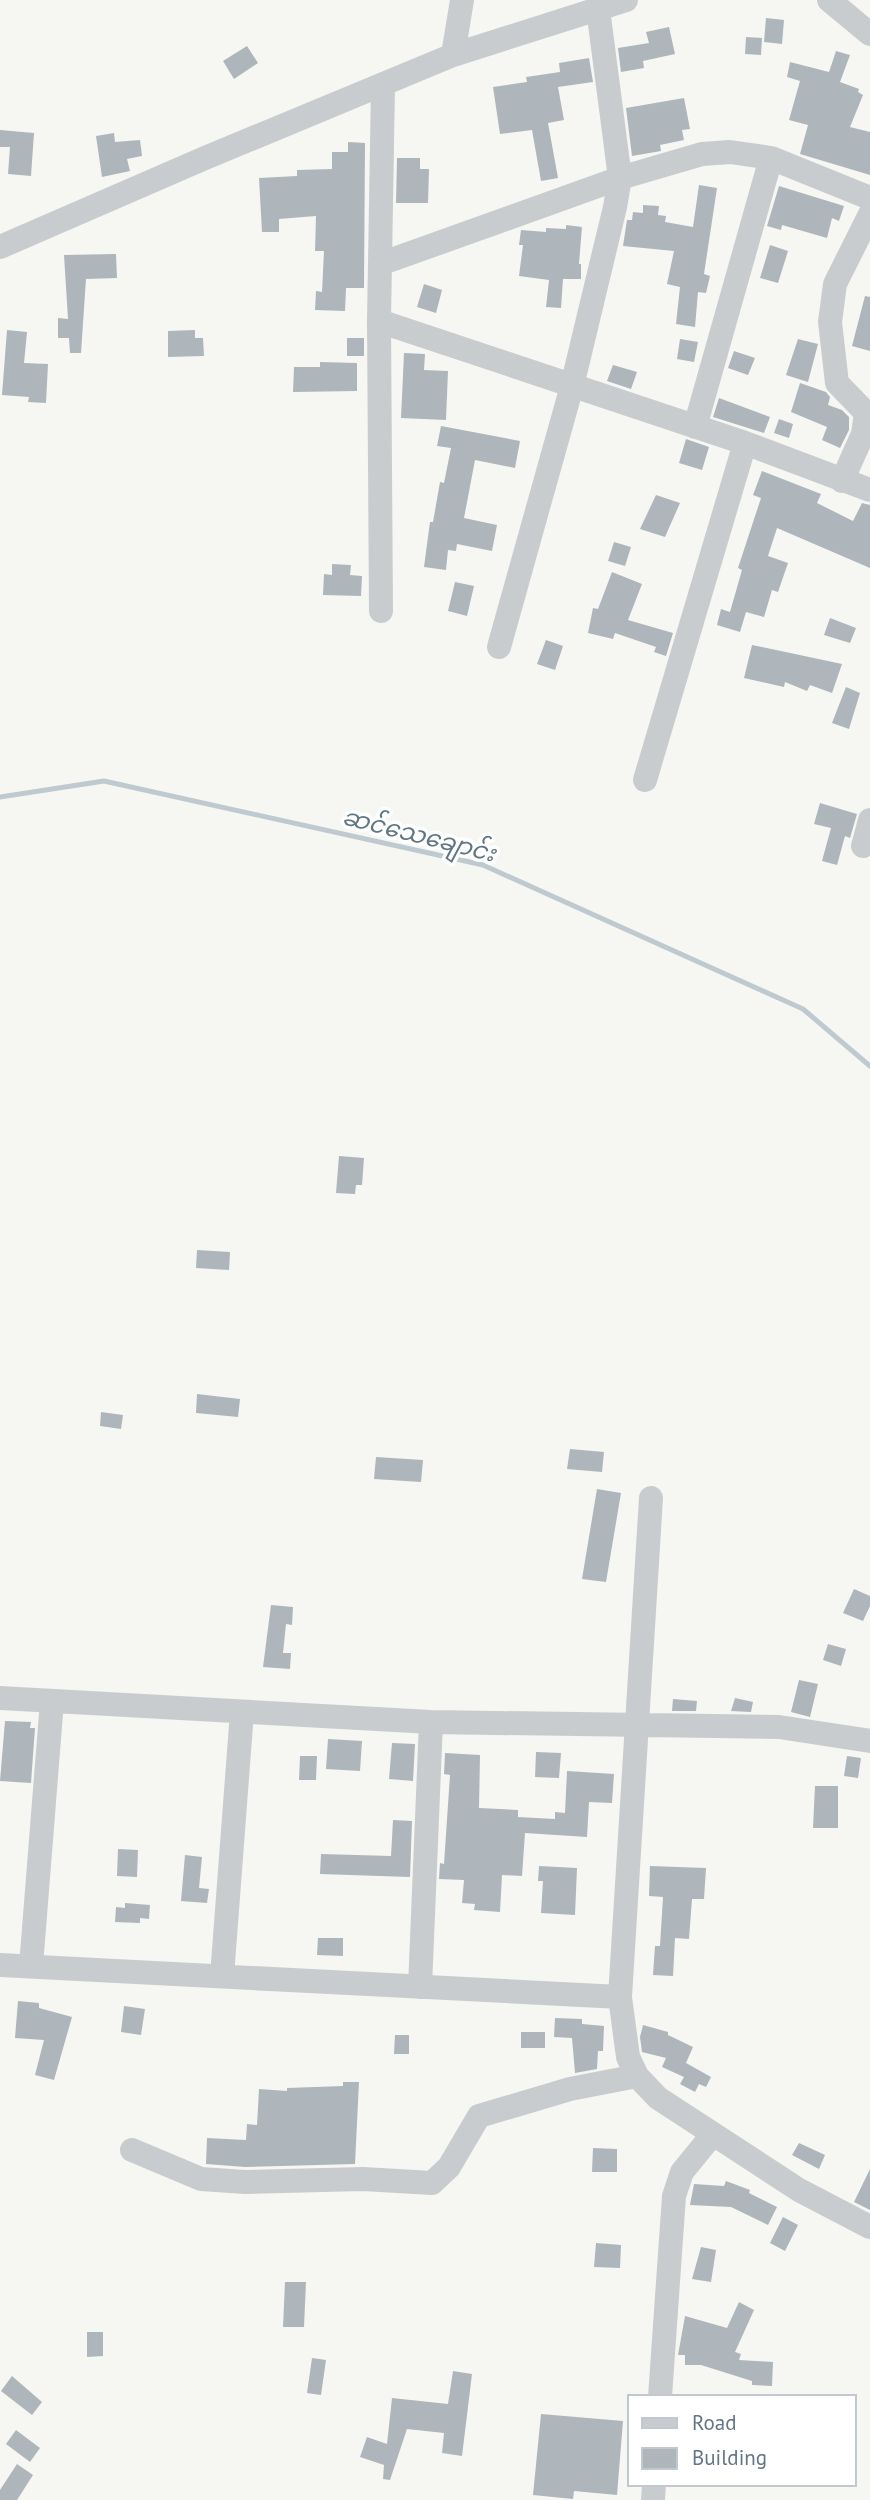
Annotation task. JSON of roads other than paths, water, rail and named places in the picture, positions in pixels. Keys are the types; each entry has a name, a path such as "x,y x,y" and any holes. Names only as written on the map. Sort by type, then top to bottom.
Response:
{"street":[{"path":"453,55 462,0"},
{"path":"0,247 453,55 626,0"},
{"path":"829,0 870,34"},
{"path":"499,647 572,386 605,256 620,178 598,9"},
{"path":"381,611 379,321 383,86"},
{"path":"380,264 620,178 702,154 730,152 771,158 870,198"},
{"path":"695,427 771,158"},
{"path":"842,481 863,434 866,412 837,383 830,321 835,284 870,214"},
{"path":"379,321 745,443 870,490"},
{"path":"645,780 745,443"},
{"path":"863,846 870,820"},
{"path":"651,1498 620,1997 628,2057 637,2076 658,2098 799,2190 870,2227"},
{"path":"0,1698 431,1722 779,1727 870,1741"},
{"path":"32,1966 52,1701"},
{"path":"222,1976 242,1712"},
{"path":"419,1987 431,1722"},
{"path":"0,1965 620,1997"},
{"path":"132,2150 201,2179 245,2182 363,2179 432,2183 449,2167 480,2116 570,2089 637,2076"},
{"path":"660,2395 674,2196 682,2172 713,2134"}],"waterway":[{"name":"ဆင်သေချောင်း","path":"0,797 104,781 483,865 803,1009 870,1066"}]}
